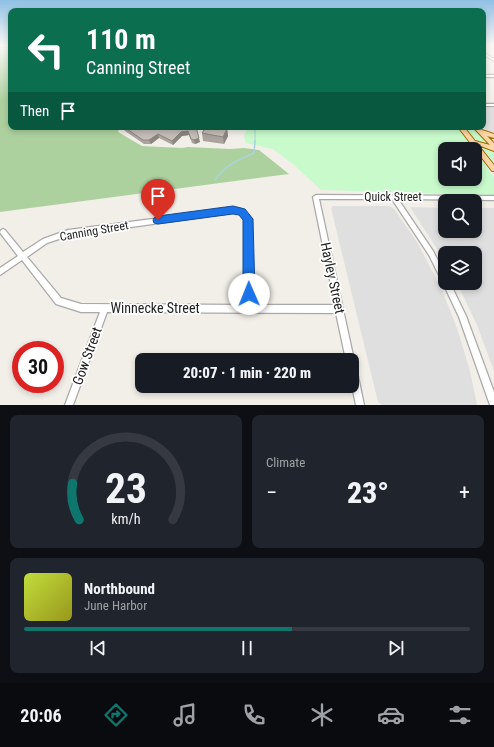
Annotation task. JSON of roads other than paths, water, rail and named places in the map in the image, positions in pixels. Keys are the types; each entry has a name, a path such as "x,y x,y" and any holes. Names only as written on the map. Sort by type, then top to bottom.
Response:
{"main road":[{"path":"463,130 475,142"},
{"path":"479,130 494,148"},
{"path":"481,130 494,136"},
{"path":"482,144 487,138 494,136"},
{"path":"482,147 494,148"},
{"path":"482,149 494,169"}],"street":[{"name":"Quick Street","path":"316,197 494,198"},
{"name":"Hayley Street","path":"316,197 349,353"},
{"path":"393,197 431,253 438,268"},
{"name":"Canning Street","path":"0,272 45,241 68,233 237,210 242,212 248,219 249,309"},
{"name":"Winnecke Street","path":"3,232 59,301 81,308 340,309"},
{"path":"449,290 462,316 494,404"},
{"name":"Gow Street","path":"69,405 105,308"},
{"path":"357,393 360,405"}],"waterway":[{"path":"255,130 255,141"},
{"path":"215,180 232,164 254,153 255,141"}]}
